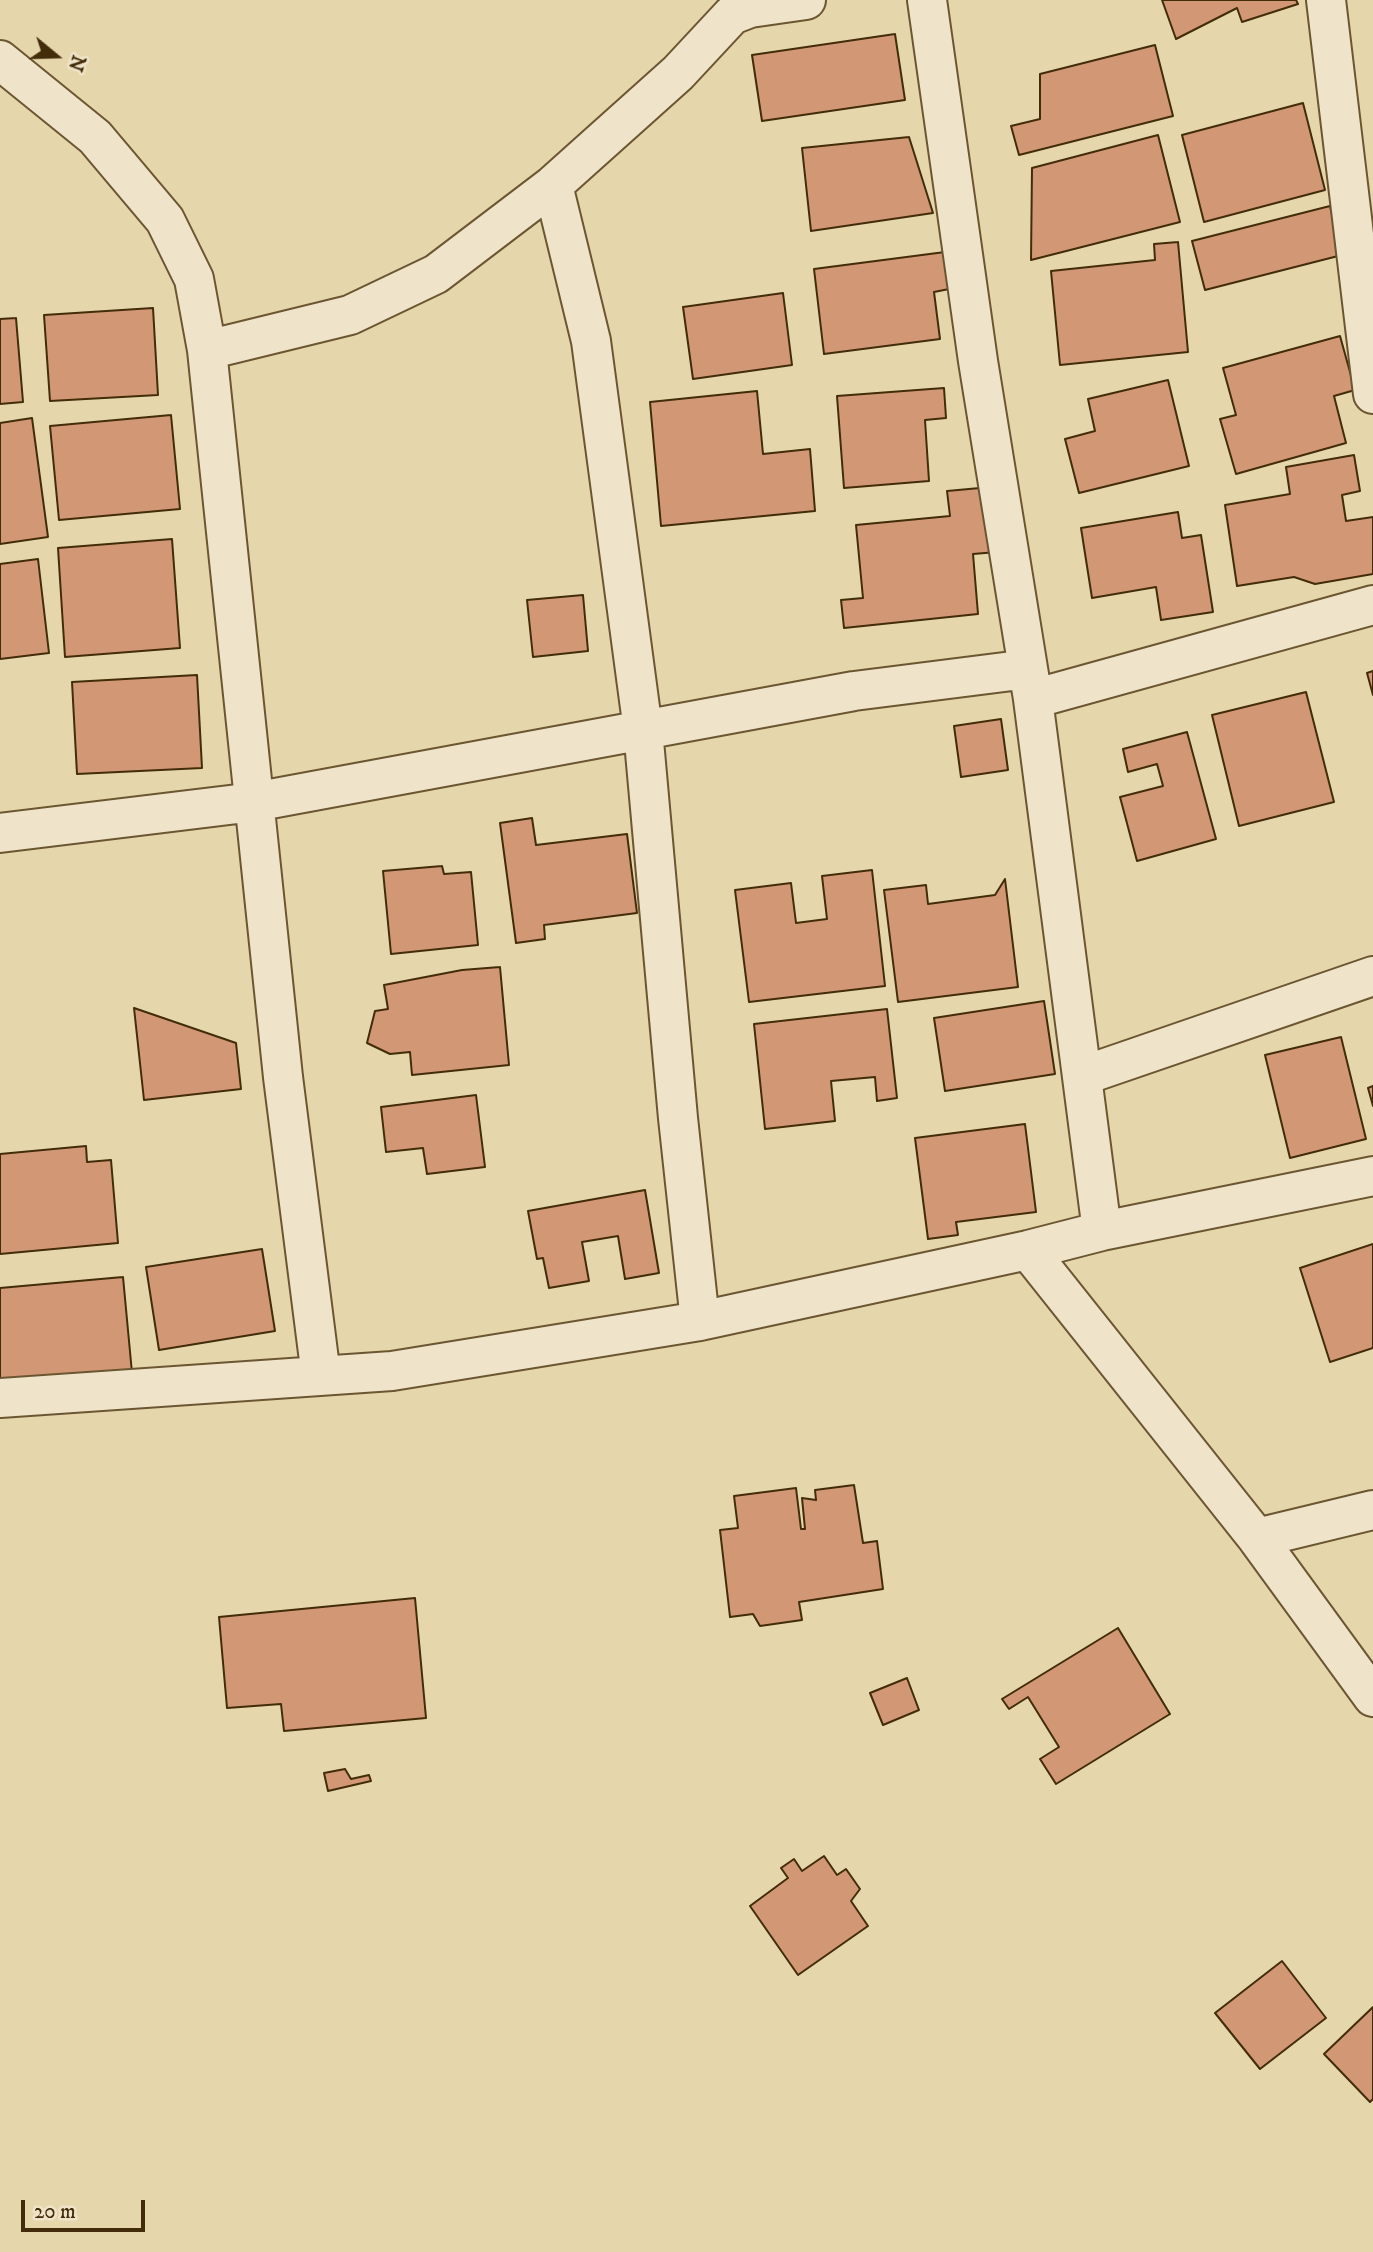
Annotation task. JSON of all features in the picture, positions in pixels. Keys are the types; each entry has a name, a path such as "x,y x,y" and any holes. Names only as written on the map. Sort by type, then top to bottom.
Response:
{"street":[{"path":"207,350 350,315 436,274 553,185 678,73 727,8 750,8 806,0"},
{"path":"927,0 978,361 1031,684 1102,1231"},
{"path":"1326,0 1363,222 1373,394"},
{"path":"0,60 95,138 165,220 194,279 207,350 283,1077 321,1376"},
{"path":"553,185 591,341 643,730 678,1118 700,1321"},
{"path":"0,833 254,802 854,691 1031,684 1373,605"},
{"path":"1082,1076 1373,976"},
{"path":"0,1398 392,1371 700,1321 1028,1250 1102,1231 1373,1177"},
{"path":"1028,1250 1257,1538 1373,1698"},
{"path":"1257,1538 1373,1510"}],"building":[{"path":"1162,0 1296,0 1298,4 1242,22 1237,8 1176,39"},
{"path":"895,34 905,100 762,121 752,55"},
{"path":"1155,45 1173,116 1019,155 1011,126 1040,119 1040,74"},
{"path":"1303,103 1325,190 1204,222 1182,135"},
{"path":"1158,135 1180,222 1031,260 1032,168"},
{"path":"909,137 933,213 811,231 802,148"},
{"path":"1330,206 1342,255 1205,290 1192,241"},
{"path":"1178,242 1188,352 1060,365 1051,271 1155,260 1154,244"},
{"path":"945,252 949,289 934,292 940,339 824,354 814,269"},
{"path":"783,293 792,365 693,379 683,307"},
{"path":"153,308 158,395 50,401 44,315"},
{"path":"16,318 23,402 0,404 0,319"},
{"path":"1340,336 1355,390 1334,396 1346,443 1236,474 1220,419 1236,415 1223,368"},
{"path":"1168,380 1189,466 1079,493 1065,439 1095,431 1088,399"},
{"path":"944,388 946,418 925,420 929,481 844,488 837,396"},
{"path":"757,391 763,454 810,449 815,511 661,526 650,402"},
{"path":"171,415 180,509 59,520 50,426"},
{"path":"32,418 48,537 0,544 0,423"},
{"path":"1354,455 1360,491 1342,495 1346,521 1373,517 1373,574 1315,584 1294,577 1237,586 1225,505 1290,494 1286,467"},
{"path":"991,487 997,552 973,554 978,614 844,628 841,600 863,598 856,525 950,516 947,491"},
{"path":"1178,512 1182,538 1201,535 1213,612 1161,620 1156,587 1092,598 1081,528"},
{"path":"172,539 180,648 65,657 58,548"},
{"path":"38,559 49,653 0,659 0,564"},
{"path":"583,595 588,651 533,657 527,600"},
{"path":"1373,671 1373,695 1367,673"},
{"path":"197,675 202,768 77,774 72,682"},
{"path":"1306,692 1334,802 1239,826 1212,715"},
{"path":"1001,719 1008,770 961,777 954,726"},
{"path":"1187,732 1216,839 1137,861 1120,797 1163,786 1157,764 1128,772 1123,749"},
{"path":"532,818 536,845 627,834 637,913 544,925 545,939 516,943 500,823"},
{"path":"442,866 444,874 471,872 478,945 391,954 383,871"},
{"path":"872,870 885,986 749,1002 735,890 791,883 796,923 827,919 822,876"},
{"path":"1005,879 1018,987 898,1002 884,890 926,885 928,904 995,895"},
{"path":"500,967 509,1065 412,1075 410,1052 390,1054 367,1043 375,1011 388,1009 384,985 462,970"},
{"path":"1044,1001 1055,1074 945,1091 934,1018"},
{"path":"134,1008 236,1043 241,1089 144,1100"},
{"path":"887,1009 897,1098 877,1101 875,1077 831,1081 835,1121 765,1129 754,1024"},
{"path":"1341,1037 1366,1139 1290,1158 1265,1055"},
{"path":"1373,1086 1373,1106 1368,1088"},
{"path":"476,1095 485,1167 427,1174 423,1148 386,1152 381,1107"},
{"path":"1025,1124 1036,1212 956,1222 958,1235 928,1239 915,1138"},
{"path":"86,1146 87,1162 111,1160 118,1243 0,1254 0,1154"},
{"path":"645,1190 659,1273 625,1279 618,1236 582,1242 589,1281 549,1288 543,1258 537,1259 528,1211"},
{"path":"1373,1244 1373,1348 1330,1362 1300,1268"},
{"path":"262,1249 275,1331 159,1350 146,1267"},
{"path":"123,1277 132,1373 0,1384 0,1288"},
{"path":"854,1485 863,1543 877,1541 883,1589 799,1602 802,1620 760,1626 753,1614 730,1617 720,1530 738,1528 734,1496 796,1488 801,1529 805,1529 802,1498 816,1500 815,1490"},
{"path":"415,1598 426,1718 284,1731 281,1704 227,1708 219,1617"},
{"path":"1118,1628 1170,1714 1056,1784 1040,1759 1059,1747 1028,1697 1009,1709 1002,1699"},
{"path":"907,1678 919,1710 883,1725 870,1693"},
{"path":"345,1769 351,1779 369,1775 371,1781 328,1791 324,1773"},
{"path":"824,1856 837,1875 846,1869 860,1889 851,1901 868,1926 798,1975 750,1906 788,1878 781,1868 794,1859 802,1871"},
{"path":"1282,1961 1326,2018 1260,2069 1215,2013"},
{"path":"1373,2007 1373,2099 1370,2102 1324,2054"}]}
